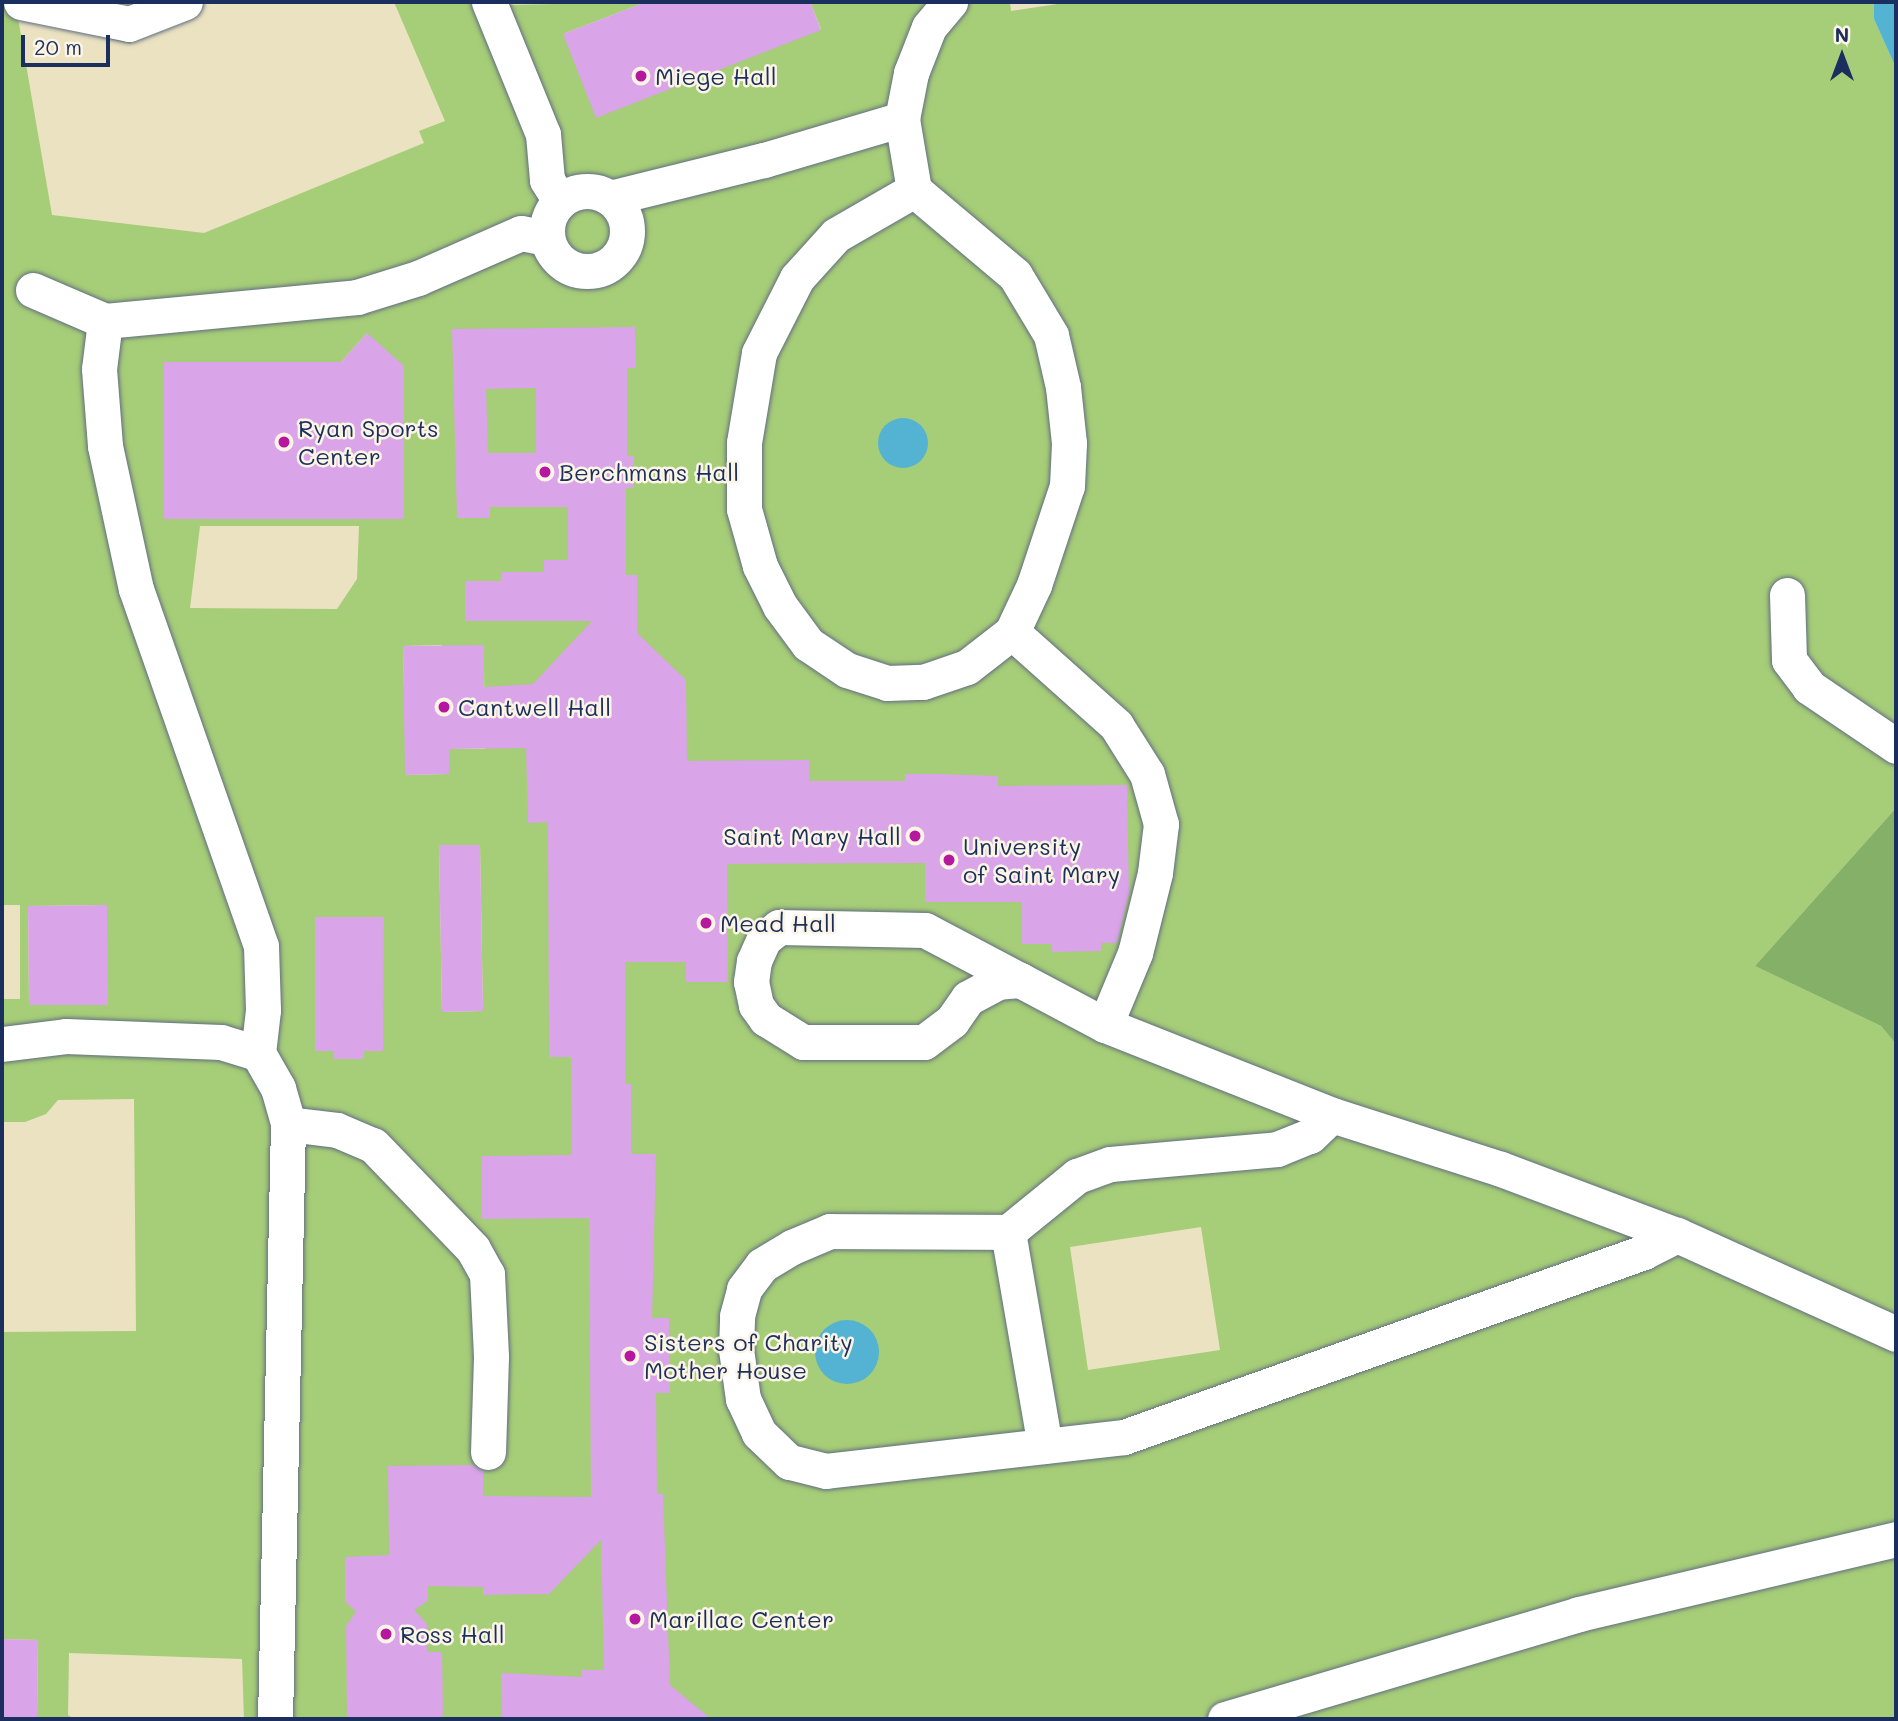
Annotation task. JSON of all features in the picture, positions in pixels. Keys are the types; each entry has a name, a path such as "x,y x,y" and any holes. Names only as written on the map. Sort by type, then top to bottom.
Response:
{"street":[{"path":"28,3 129,24 184,2"},
{"path":"489,2 543,134 547,180 560,201"},
{"path":"914,190 836,235 797,278 774,318 759,353 749,397 742,478 744,509 760,566 780,606 808,644 846,670 887,683 923,682 967,667 1012,632 1034,585 1067,486 1069,443 1063,387 1051,335 1015,275 914,190 902,119 911,74 929,27 950,2"},
{"path":"610,198 764,160 902,119"},
{"path":"585,191 610,198 620,207 627,232 619,257 597,271 571,268 552,251 547,238 547,225 560,201 585,191"},
{"path":"33,290 105,321 357,297 418,278 521,233 547,238"},
{"path":"105,321 99,369 105,446 136,589 261,946 263,1010 258,1053 278,1088 288,1124 275,1719"},
{"path":"1787,595 1789,660 1809,687 1896,746"},
{"path":"1012,632 1116,724 1147,774 1160,824 1155,873 1135,953 1105,1025"},
{"path":"1020,980 998,982 968,998 952,1021 924,1042 803,1042 766,1019 756,1005 751,982 754,961 764,939 779,927 925,930 1020,980 1105,1025 1332,1115 1501,1169 1677,1235 1896,1335"},
{"path":"2,1044 66,1036 221,1042 258,1053"},
{"path":"1332,1115 1310,1136 1277,1149 1110,1164 1088,1172 1008,1232 830,1231 762,1265 744,1289 737,1316 743,1399 759,1433 789,1462 826,1471 1124,1437 1644,1252 1677,1235"},
{"path":"288,1124 337,1129 373,1145 473,1249 487,1274 491,1357 488,1452"},
{"path":"1008,1232 1045,1446"},
{"path":"1225,1719 1579,1614 1896,1539"}],"green space":[{"name":"University of Saint Mary","path":"2,2 116,2 131,44 18,18 52,215 204,233 424,143 419,131 445,121 394,2 508,2 510,5 646,2 563,34 821,29 810,2 1010,2 1011,11 1071,2 1874,2 1874,19 1896,68 1896,808 1755,966 1881,1026 1896,1044 1896,1719 244,1719 242,1659 69,1653 68,1715 74,1719 37,1719 38,1640 2,1639 2,1332 136,1331 134,1099 58,1100 46,1114 25,1122 2,1122 2,999 20,999 20,905 2,905","holes":["367,333 404,518 164,362 341,362","200,526 359,526 357,579 337,609 190,608","442,645 442,666 484,665 485,749 449,749 449,774 406,775 403,646","439,845 480,845 483,1011 442,1012","106,905 107,1005 29,1005 28,906","315,917 383,917 383,1050 315,1050","1201,1227 1220,1350 1088,1370 1070,1247"]},
{"path":"1896,808 1896,1044 1881,1026 1755,966"}],"water":[{"path":"1874,2 1896,2 1896,68 1874,19"},
{"path":"903,418 921,425 928,443 921,461 903,468 885,461 878,443 885,425"},
{"path":"841,1320 853,1320 870,1329 877,1340 877,1364 870,1375 853,1384 841,1384 829,1379 820,1370 815,1358 815,1346 820,1334 829,1325"}],"building":[{"name":"Miege Hall","path":"646,2 810,2 821,30 596,118 563,34"},
{"path":"635,327 636,368 627,368 627,456 634,456 634,488 626,488 626,575 637,575 637,633 686,680 687,761 809,760 809,781 905,781 905,774 937,774 998,776 998,786 1127,785 1129,893 1117,943 1101,943 1101,951 1052,952 1052,944 1022,944 1022,902 925,902 925,863 727,864 728,982 686,982 686,962 625,962 625,1084 631,1084 631,1154 656,1154 652,1318 669,1318 670,1393 656,1393 657,1494 663,1494 670,1685 711,1719 502,1719 501,1673 582,1677 582,1670 604,1670 601,1540 549,1594 483,1595 483,1587 428,1586 428,1601 414,1610 427,1624 427,1652 442,1652 443,1715 436,1719 347,1719 346,1626 356,1612 345,1601 345,1557 389,1555 388,1466 473,1465 483,1471 483,1496 591,1497 589,1218 482,1219 482,1156 572,1155 571,1057 549,1057 548,822 528,823 526,748 449,749 449,774 405,775 403,646 484,645 484,687 533,684 592,621 465,621 465,581 501,581 501,572 544,572 544,560 568,560 568,507 490,507 490,518 457,518 452,329","holes":["536,388 536,453 488,453 486,389"]},
{"name":"Ryan Sports Center","path":"367,333 404,366 404,519 164,519 164,362 341,362"},
{"path":"439,845 480,845 483,1011 442,1012"},
{"path":"107,905 108,1005 29,1005 28,906"},
{"path":"315,917 384,917 383,1051 364,1051 364,1059 334,1059 334,1051 315,1051"},
{"path":"2,1639 38,1640 37,1719 2,1719"}],"place":[{"name":"Miege Hall","path":"641,76"},
{"name":"Ryan Sports Center","path":"284,442"},
{"name":"Berchmans Hall","path":"545,472"},
{"name":"Cantwell Hall","path":"444,707"},
{"name":"Saint Mary Hall","path":"915,836"},
{"name":"University of Saint Mary","path":"949,860"},
{"name":"Mead Hall","path":"706,923"},
{"name":"Sisters of Charity Mother House","path":"630,1356"},
{"name":"Marillac Center","path":"635,1619"},
{"name":"Ross Hall","path":"386,1634"}]}
